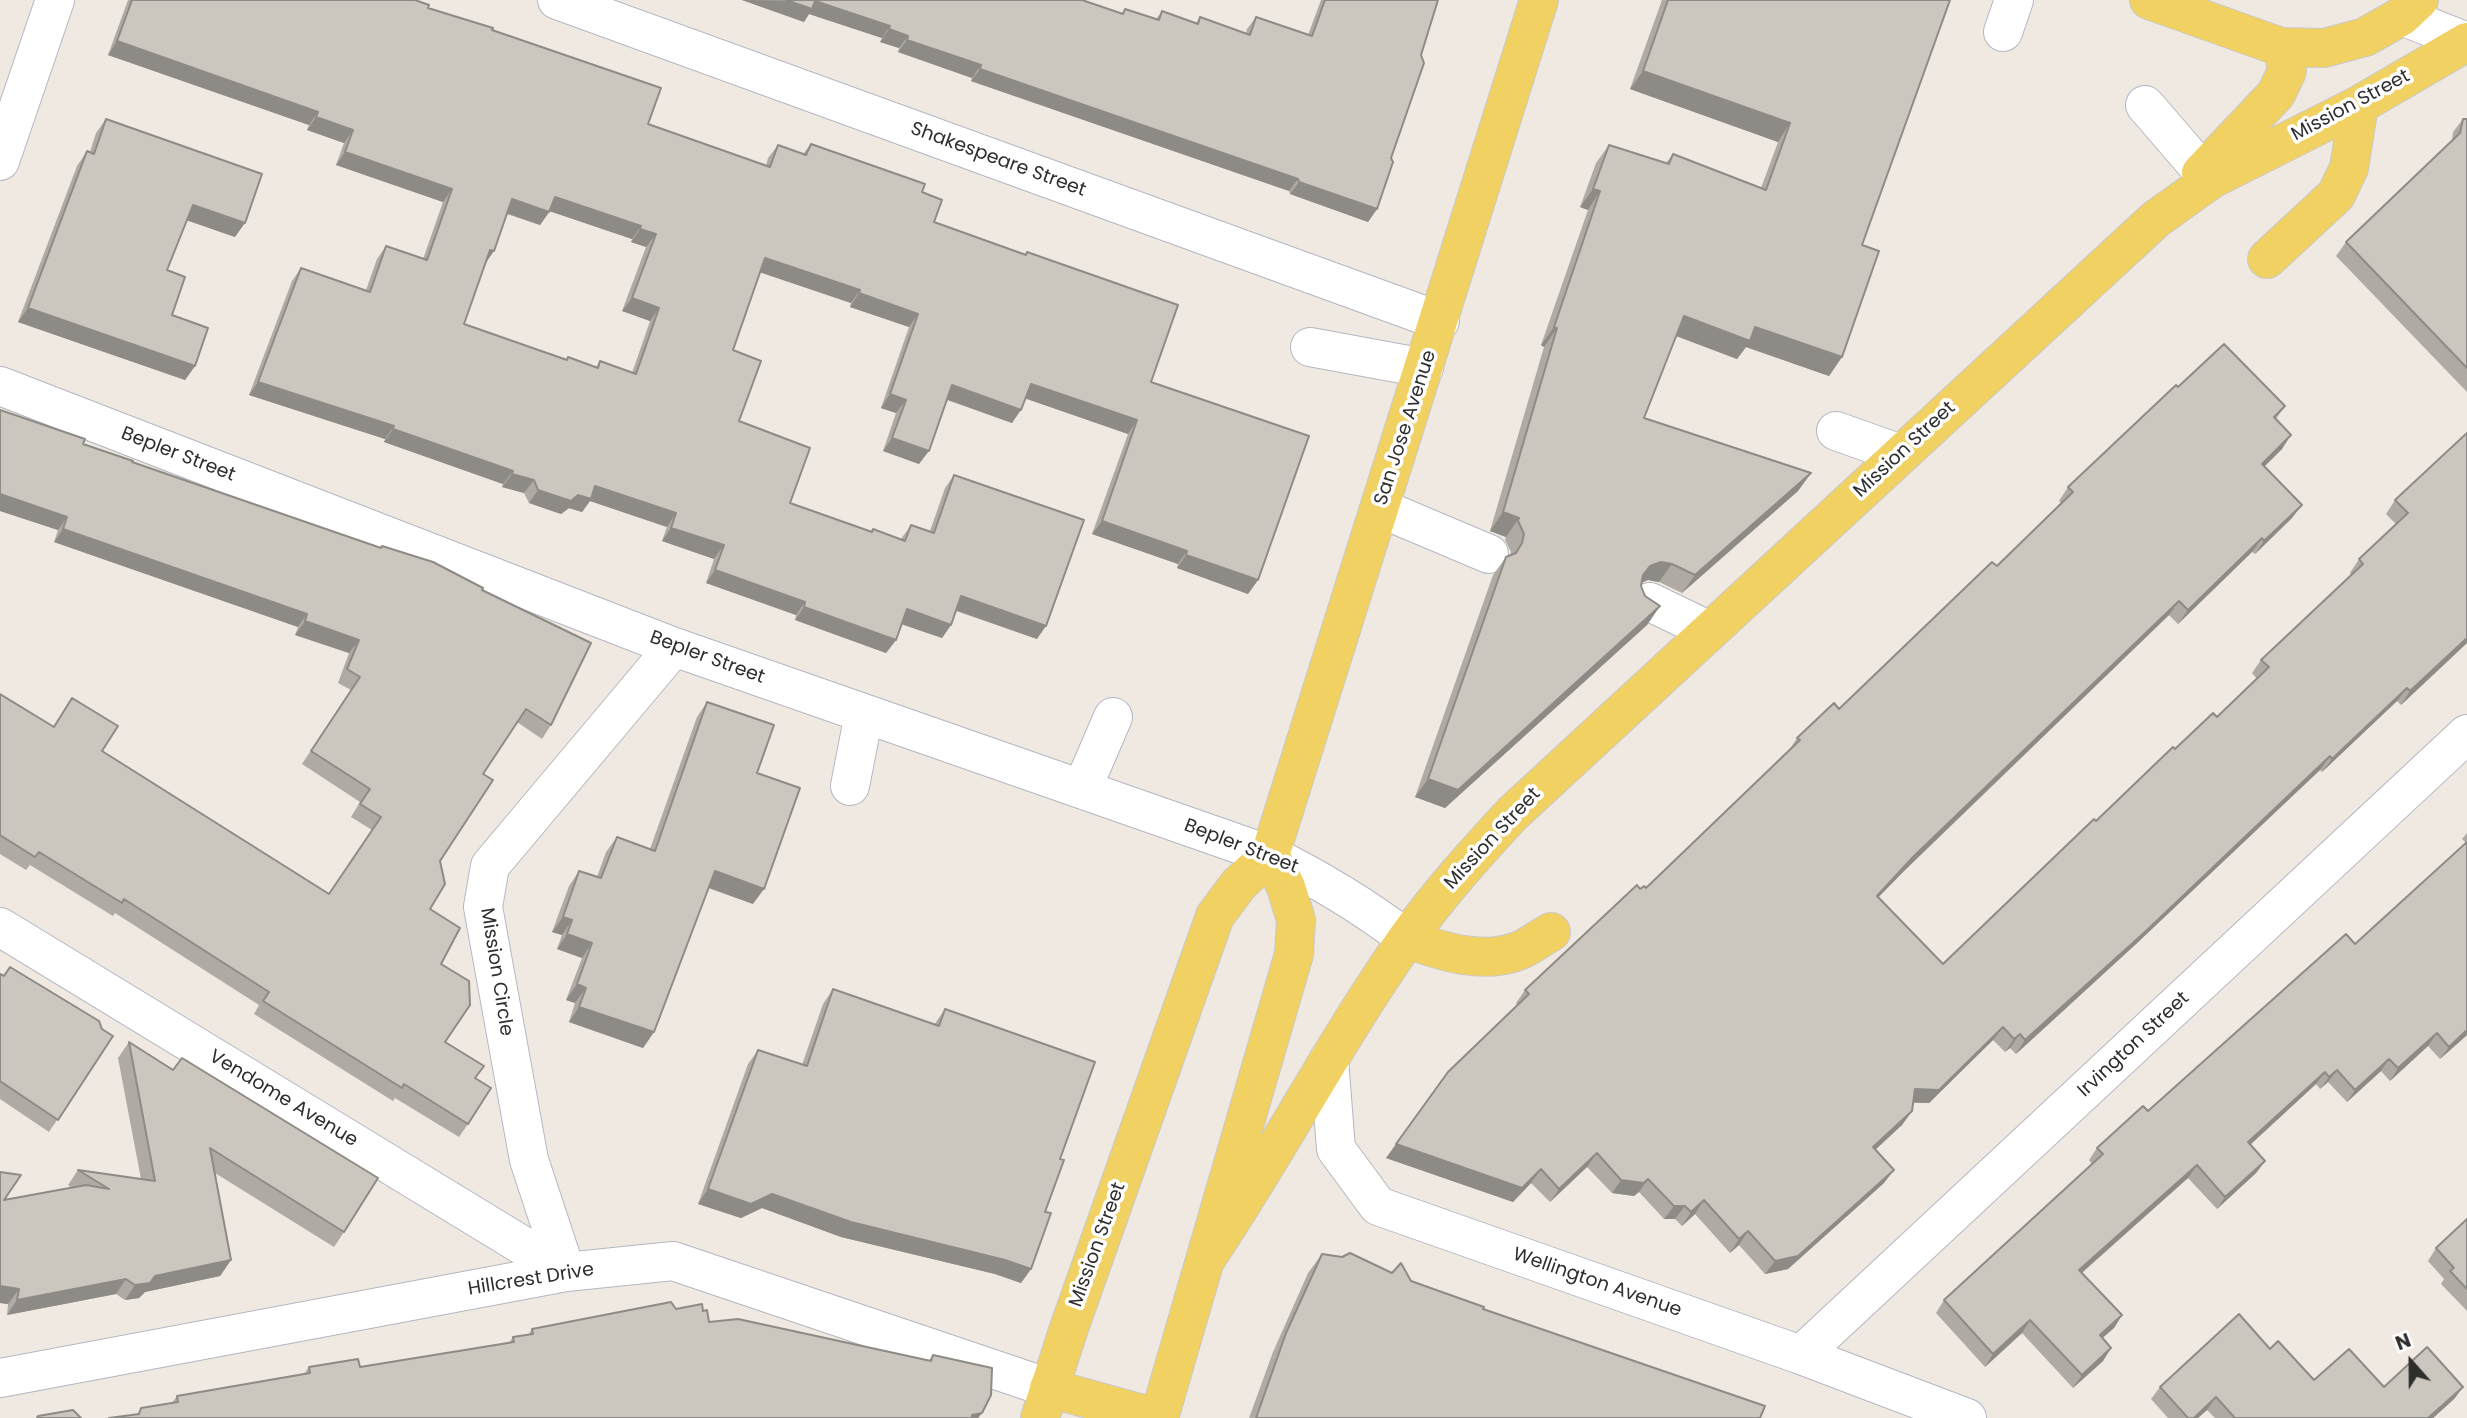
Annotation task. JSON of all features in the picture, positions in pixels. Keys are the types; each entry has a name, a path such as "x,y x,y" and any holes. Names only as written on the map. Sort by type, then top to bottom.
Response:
{"main road":[{"name":"San Jose Avenue","path":"1270,855 1539,0"},
{"path":"2150,0 2283,47 2324,48 2365,37 2410,8"},
{"name":"Mission Street","path":"1215,1245 1329,1059 1407,939 1455,877 1512,814 2156,219 2212,179 2359,105 2467,42"},
{"path":"2156,219 2276,94 2287,71 2283,47"},
{"path":"2267,259 2336,195 2349,168 2359,105"},
{"path":"1044,1403 1158,1418 1215,1245 1294,954 1296,920 1286,887 1270,855"},
{"name":"Mission Street","path":"1044,1403 1215,916 1239,884 1270,855"},
{"path":"1407,939 1440,951 1480,958 1517,952 1551,932"}],"street":[{"path":"0,162 55,0"},
{"name":"Shakespeare Street","path":"557,0 1440,321"},
{"path":"2410,8 2467,42"},
{"path":"2145,105 2202,171"},
{"path":"1310,347 1424,368"},
{"name":"Bepler Street","path":"0,386 674,647 1270,855 1323,881 1368,909 1407,939"},
{"path":"1836,430 1901,454"},
{"path":"1380,508 1489,554"},
{"path":"1650,602 1710,631"},
{"name":"Mission Circle","path":"566,1272 529,1160 483,907 490,866 674,647"},
{"path":"850,786 864,714"},
{"path":"1082,789 1113,717"},
{"name":"Irvington Street","path":"1801,1355 2467,734"},
{"name":"Vendome Avenue","path":"0,927 566,1272"},
{"name":"Wellington Avenue","path":"1329,1059 1336,1149 1378,1206 1801,1355 1967,1418"},
{"name":"Hillcrest Drive","path":"0,1378 566,1272 673,1261 1044,1403"}],"building":[{"path":"132,0 415,0 429,5 428,8 493,28 492,30 661,88 648,124 770,167 778,145 806,155 811,144 925,184 922,192 942,200 934,222 1178,305 1151,382 1309,436 1258,580 1102,521 1137,420 1031,384 1021,410 952,385 929,451 892,438 906,400 890,394 918,314 859,293 860,290 765,258 733,350 761,361 739,421 810,448 790,503 905,541 911,525 934,533 954,475 1084,520 1046,626 961,596 951,625 907,609 896,640 804,607 805,602 715,570 724,545 671,528 676,513 595,486 591,499 578,495 571,501 538,490 534,480 512,474 513,471 393,429 394,426 258,382 301,268 370,292 386,246 427,260 452,189 345,152 353,130 316,117 318,112 117,41","holes":["555,197 641,226 640,229 656,234 632,298 659,308 636,374 600,361 598,368 568,357 567,360 464,324 490,250 494,251 512,199 549,212"]},
{"path":"786,0 1082,0 1123,14 1125,9 1159,20 1162,11 1198,24 1200,17 1250,35 1256,17 1312,36 1325,0 1438,0 1421,55 1424,63 1391,158 1393,162 1377,209 980,69 981,65 907,40 908,36 889,29 890,26 815,1 812,9"},
{"path":"1668,0 1950,0 1862,245 1879,251 1842,357 1755,327 1750,341 1684,316 1644,418 1811,473 1695,575 1672,564 1661,562 1650,566 1643,575 1641,586 1645,596 1660,606 1458,790 1428,779 1506,557 1516,553 1522,543 1524,534 1519,518 1503,512 1557,328 1554,327 1600,191 1593,189 1609,145 1669,164 1673,154 1766,190 1790,123 1643,71"},
{"path":"106,119 262,174 245,223 193,205 167,270 185,277 172,315 208,328 195,366 28,308 87,151 94,154"},
{"path":"2463,119 2467,119 2467,368 2346,242 2460,133"},
{"path":"2224,344 2285,406 2274,417 2291,435 2262,464 2302,505 2264,541 2262,538 2188,610 2179,601 1913,857 1877,896 1943,964 2173,747 2175,749 2213,713 2217,717 2269,667 2261,660 2363,564 2359,559 2408,513 2395,500 2467,433 2467,638 2410,691 2407,688 2332,759 2330,756 2146,931 2025,1040 2020,1034 2014,1039 2003,1027 1939,1090 1915,1089 1912,1111 1873,1147 1894,1170 1798,1256 1775,1261 1748,1231 1739,1239 1704,1200 1691,1212 1685,1206 1674,1206 1648,1179 1644,1183 1621,1180 1597,1153 1559,1189 1541,1169 1522,1188 1396,1144 1448,1072 1529,994 1525,990 1637,885 1640,889 1644,886 1646,888 1800,740 1797,738 1834,703 1839,709 1992,562 1997,566 2073,492 2068,487 2176,385 2178,387"},
{"path":"0,410 85,439 83,444 132,462 381,548 382,546 433,562 483,588 482,590 591,643 551,725 526,709 483,774 493,780 440,861 445,884 430,909 460,928 441,964 469,981 470,1005 445,1042 484,1066 475,1078 491,1088 468,1124 404,1084 402,1088 263,1001 269,992 124,899 122,903 39,852 35,857 0,835 0,694 54,727 72,698 118,726 102,751 329,894 381,817 360,804 370,789 311,751 360,677 347,669 359,640 305,621 307,614 63,529 67,517 0,494"},
{"path":"707,702 774,725 757,773 800,788 764,889 715,871 654,1032 579,1007 586,988 577,984 592,943 567,934 572,920 563,917 579,871 601,878 617,837 655,851"},
{"path":"2467,842 2467,1030 2449,1047 2437,1033 2398,1068 2389,1059 2355,1090 2337,1070 2329,1077 2325,1072 2248,1142 2265,1161 2225,1197 2197,1165 2079,1270 2122,1315 2100,1335 2111,1348 2082,1375 2030,1320 1993,1354 1944,1300 2103,1154 2097,1148 2143,1106 2148,1111 2346,934 2355,944"},
{"path":"10,967 99,1021 102,1029 113,1036 58,1120 0,1081 0,974 4,976"},
{"path":"833,989 939,1026 945,1009 1095,1062 1060,1159 1064,1160 1045,1212 1051,1213 1031,1269 1005,1260 851,1222 772,1194 751,1204 708,1189 758,1050 807,1066"},
{"path":"129,1042 173,1070 182,1058 378,1178 344,1232 210,1148 231,1260 155,1276 150,1283 135,1285 126,1279 17,1300 19,1289 0,1286 0,1172 21,1175 4,1200 86,1185 109,1189 78,1170 155,1181"},
{"path":"2467,1219 2467,1289 2450,1271 2454,1268 2436,1248"},
{"path":"1350,1253 1392,1273 1401,1263 1411,1281 1484,1307 1483,1309 1765,1406 1760,1418 1256,1418 1286,1333 1322,1254 1342,1257"},
{"path":"671,1302 676,1309 702,1304 703,1311 707,1310 709,1322 738,1319 931,1361 933,1355 992,1368 991,1395 982,1413 972,1415 972,1418 109,1418 139,1414 141,1408 178,1402 177,1396 310,1373 309,1367 358,1359 360,1367 514,1342 513,1337 533,1334 532,1329"},
{"path":"2239,1314 2270,1349 2278,1341 2314,1380 2349,1349 2384,1387 2427,1347 2463,1387 2428,1418 2235,1418 2216,1397 2194,1418 2188,1418 2160,1387"},
{"path":"73,1410 81,1418 37,1418 38,1416"}]}
